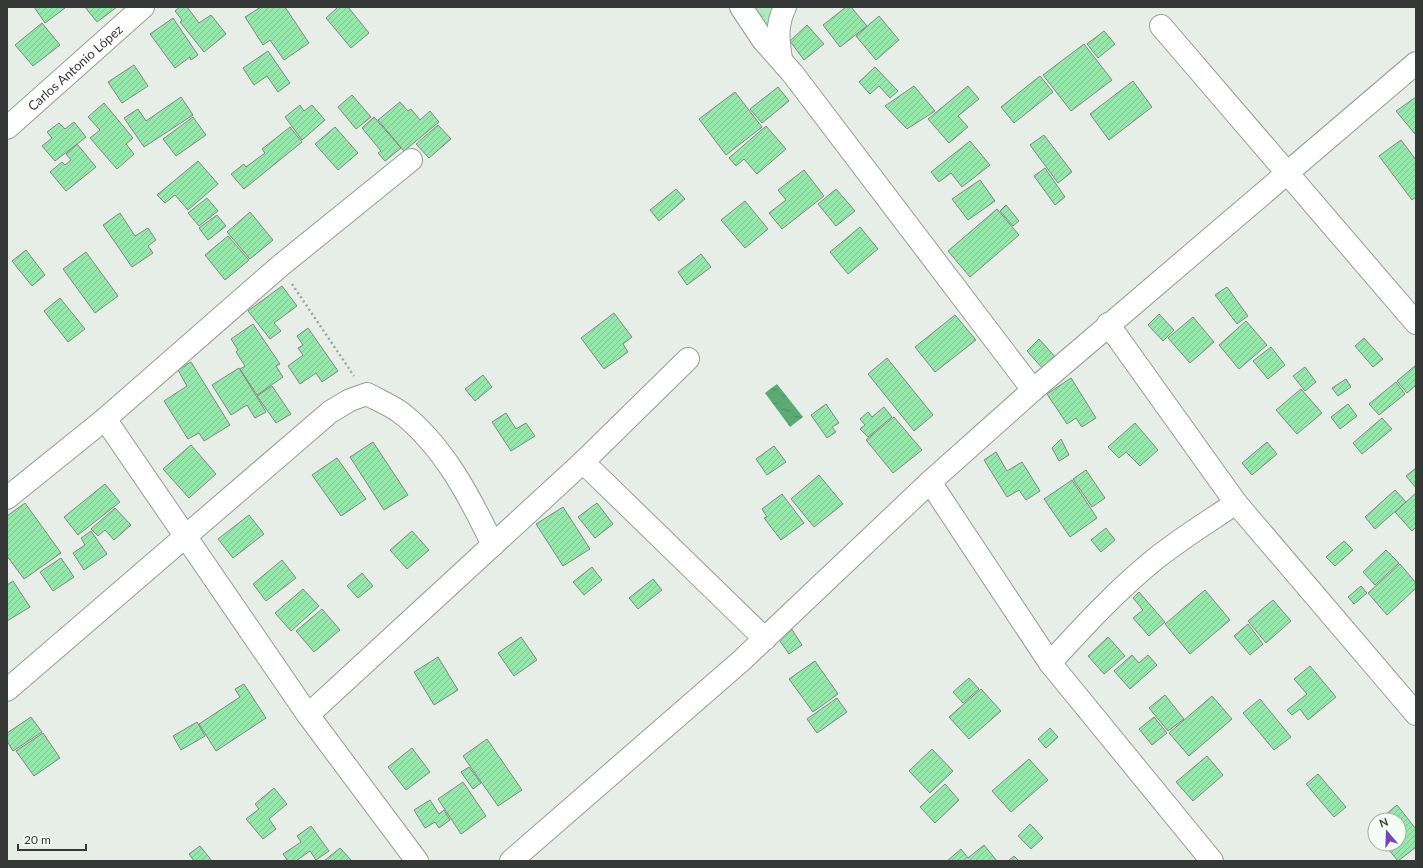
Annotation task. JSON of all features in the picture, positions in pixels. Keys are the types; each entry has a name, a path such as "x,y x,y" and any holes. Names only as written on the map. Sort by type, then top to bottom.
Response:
{"street":[{"name":"Carlos Antonio López","path":"7,128 143,7"},
{"path":"741,7 763,40 781,59 1033,390"},
{"path":"781,59 777,33 780,18 785,7"},
{"path":"1161,26 1416,323"},
{"path":"511,861 765,639 930,482 1033,390 1108,324 1416,63"},
{"path":"7,498 105,418 280,266 411,160"},
{"path":"1108,324 1236,503 1416,714"},
{"path":"308,715 583,462 688,359"},
{"path":"7,690 184,536 330,412 350,400 367,394 399,412 427,437 463,488 493,545"},
{"path":"105,418 184,536 308,715 417,861"},
{"path":"583,462 765,639"},
{"path":"930,482 1050,663 1212,861"},
{"path":"1050,663 1118,592 1153,561 1188,535 1236,503"}],"path":[{"path":"280,266 367,394"}],"green space":[{"path":"753,7 775,7 768,28"}],"water":[{"path":"777,384 803,417 790,427 765,393"}],"building":[{"path":"34,7 64,7 65,8 45,23"},
{"path":"85,7 117,7 97,22"},
{"path":"180,7 187,7 199,23 211,15 226,34 204,52 180,22 182,20 175,11"},
{"path":"261,7 285,7 309,43 284,60 270,40 263,45 245,17"},
{"path":"338,7 348,7 369,33 351,48 326,18"},
{"path":"846,7 851,7 867,26 840,47 823,25"},
{"path":"879,16 899,40 876,60 856,36"},
{"path":"173,18 198,55 191,60 190,57 175,68 150,34"},
{"path":"42,23 60,45 33,66 15,45"},
{"path":"807,25 824,44 804,60 790,41"},
{"path":"1104,31 1115,44 1098,58 1087,44"},
{"path":"1084,44 1112,80 1071,111 1043,75"},
{"path":"268,51 290,83 278,92 267,76 254,85 243,68"},
{"path":"134,65 148,86 122,103 108,82"},
{"path":"875,67 898,91 890,98 879,86 870,94 859,82"},
{"path":"1040,76 1053,92 1014,123 1001,107"},
{"path":"1133,81 1152,107 1109,140 1090,114"},
{"path":"914,86 935,111 907,129 885,106"},
{"path":"968,86 979,99 958,116 968,127 949,143 928,119"},
{"path":"778,87 789,101 762,123 750,109"},
{"path":"735,92 762,127 726,155 699,119"},
{"path":"352,95 371,117 356,129 338,107"},
{"path":"181,97 193,115 144,147 124,118 138,109 146,121"},
{"path":"1416,97 1416,133 1415,134 1396,111"},
{"path":"400,102 408,111 411,109 420,120 430,111 439,122 404,151 378,120"},
{"path":"104,103 133,138 126,144 134,154 117,169 90,138 100,130 88,117"},
{"path":"300,105 304,111 312,105 325,120 302,140 285,117"},
{"path":"193,117 206,135 176,156 163,139"},
{"path":"374,117 401,148 385,161 378,153 381,151 362,128"},
{"path":"74,122 86,137 55,161 42,146 52,138 47,132 59,123 65,129"},
{"path":"438,125 451,139 429,158 416,144"},
{"path":"766,126 786,149 757,174 744,159 736,166 729,158"},
{"path":"290,127 302,142 244,189 231,174 244,164 246,167 265,153 262,149"},
{"path":"335,127 358,153 338,170 315,144"},
{"path":"1044,135 1072,172 1058,183 1030,145"},
{"path":"1401,140 1416,160 1416,197 1412,200 1379,156"},
{"path":"970,141 990,165 962,187 951,173 939,182 931,172"},
{"path":"77,144 96,167 66,191 50,172 62,162 65,165 71,160 66,154"},
{"path":"198,161 218,184 188,210 175,195 165,203 157,195"},
{"path":"1045,168 1065,197 1055,205 1034,176"},
{"path":"804,170 824,196 782,229 769,213 786,200 778,190"},
{"path":"980,180 995,201 968,220 952,199"},
{"path":"676,189 685,199 659,221 650,210"},
{"path":"836,189 855,211 836,226 818,204"},
{"path":"207,198 218,211 199,226 188,213"},
{"path":"745,201 768,229 745,248 721,220"},
{"path":"1006,205 1019,221 1013,226 1000,211"},
{"path":"997,209 1019,235 970,277 948,251"},
{"path":"250,212 273,240 250,259 227,232"},
{"path":"120,213 135,236 148,228 156,240 148,246 153,253 132,267 103,225"},
{"path":"217,215 226,226 208,240 199,228"},
{"path":"860,227 878,249 848,274 830,252"},
{"path":"228,236 249,260 225,280 205,255"},
{"path":"26,250 45,275 32,286 12,261"},
{"path":"86,252 118,296 95,313 63,269"},
{"path":"701,254 711,267 687,285 678,272"},
{"path":"282,286 297,306 274,323 281,331 270,339 248,311"},
{"path":"1227,287 1248,316 1237,324 1215,295"},
{"path":"60,298 85,329 68,342 44,311"},
{"path":"614,313 632,337 623,344 628,352 604,369 581,338"},
{"path":"1159,314 1174,330 1163,341 1148,325"},
{"path":"955,315 976,340 935,372 915,347"},
{"path":"1193,317 1214,342 1190,363 1168,338"},
{"path":"1246,321 1267,345 1239,369 1219,345"},
{"path":"253,324 280,364 276,366 283,377 257,395 240,369 245,366 236,352 238,350 231,339"},
{"path":"308,328 338,371 322,382 316,373 300,384 288,366 303,355 298,348 303,345 297,336"},
{"path":"1364,338 1383,359 1373,367 1355,346"},
{"path":"1039,339 1057,359 1044,370 1027,351"},
{"path":"1271,347 1285,365 1268,379 1253,361"},
{"path":"887,358 933,415 914,431 868,374"},
{"path":"191,362 230,425 204,441 199,433 188,439 164,401 187,386 178,370"},
{"path":"1416,365 1416,385 1407,393 1397,381"},
{"path":"1305,367 1316,382 1305,391 1293,376"},
{"path":"239,368 266,412 255,418 247,405 231,415 212,385"},
{"path":"483,375 492,387 475,401 465,389"},
{"path":"1071,378 1096,418 1082,427 1076,418 1067,424 1047,394"},
{"path":"1346,379 1351,387 1338,396 1332,388"},
{"path":"1396,382 1405,394 1379,415 1369,404"},
{"path":"272,386 291,414 276,423 257,396"},
{"path":"1301,389 1322,413 1297,434 1276,410"},
{"path":"826,404 839,423 832,427 836,432 827,438 811,415"},
{"path":"1348,404 1357,416 1340,429 1331,417"},
{"path":"884,407 892,417 868,437 860,429 865,425 860,419 868,412 872,417"},
{"path":"506,413 516,429 526,423 535,436 511,451 492,422"},
{"path":"894,417 922,450 893,473 866,440"},
{"path":"1382,418 1392,429 1362,454 1353,443"},
{"path":"1135,423 1158,450 1140,466 1126,452 1119,458 1108,447"},
{"path":"1061,439 1069,455 1059,461 1052,448"},
{"path":"373,442 408,495 384,510 350,457"},
{"path":"1267,442 1277,454 1252,475 1242,463"},
{"path":"191,445 216,474 189,498 163,469"},
{"path":"774,446 786,462 767,475 756,459"},
{"path":"996,452 1007,471 1022,462 1040,491 1026,500 1019,490 1007,497 984,460"},
{"path":"337,458 366,499 341,516 312,475"},
{"path":"1416,468 1416,488 1406,476"},
{"path":"1086,470 1105,498 1092,507 1073,479"},
{"path":"819,475 843,504 814,527 791,499"},
{"path":"1072,480 1097,518 1070,537 1044,499"},
{"path":"105,484 120,502 78,535 64,517"},
{"path":"1395,490 1406,502 1375,529 1365,517"},
{"path":"1416,493 1416,527 1412,531 1395,512"},
{"path":"782,494 804,523 781,540 764,518 767,517 762,509"},
{"path":"25,503 61,553 24,579 7,556 7,516"},
{"path":"597,503 613,524 595,538 578,517"},
{"path":"563,507 590,549 563,566 536,524"},
{"path":"115,508 131,525 114,540 105,530 98,536 91,529"},
{"path":"249,515 264,534 233,558 218,539"},
{"path":"1106,528 1115,540 1101,552 1091,540"},
{"path":"91,531 107,554 84,570 73,553 85,545 81,538"},
{"path":"412,531 429,550 407,569 390,550"},
{"path":"1344,541 1353,550 1335,566 1326,557"},
{"path":"1386,550 1399,563 1375,585 1363,572"},
{"path":"61,558 74,577 53,591 40,572"},
{"path":"282,560 296,578 266,601 253,584"},
{"path":"1400,564 1416,583 1416,588 1387,615 1368,593"},
{"path":"592,567 602,580 584,595 573,582"},
{"path":"362,573 373,586 358,598 347,586"},
{"path":"653,579 662,590 638,609 629,598"},
{"path":"13,581 30,607 7,621 7,585"},
{"path":"1361,586 1367,593 1354,604 1348,597"},
{"path":"303,589 319,606 291,631 275,613"},
{"path":"1205,590 1230,620 1190,654 1165,624"},
{"path":"1139,592 1165,622 1149,636 1133,618 1143,610 1133,598"},
{"path":"1273,600 1291,621 1266,643 1248,621"},
{"path":"322,609 340,630 314,652 296,631"},
{"path":"1248,624 1263,644 1250,655 1234,636"},
{"path":"789,625 802,645 789,654 775,634"},
{"path":"521,637 537,660 514,676 498,653"},
{"path":"1108,637 1125,656 1104,674 1088,656"},
{"path":"1132,655 1139,663 1148,655 1157,665 1130,689 1114,671"},
{"path":"438,657 458,690 434,705 414,672"},
{"path":"815,661 838,694 813,712 789,679"},
{"path":"1310,666 1336,697 1308,720 1300,709 1292,715 1287,710 1307,694 1294,679"},
{"path":"969,678 979,689 963,703 953,692"},
{"path":"244,684 266,718 216,751 199,724 240,697 235,689"},
{"path":"981,689 1001,711 969,739 949,717"},
{"path":"1165,695 1184,719 1168,731 1149,708"},
{"path":"1212,696 1232,719 1189,756 1169,733"},
{"path":"837,698 847,712 817,733 807,719"},
{"path":"1260,699 1291,737 1274,750 1243,713"},
{"path":"31,717 42,732 13,751 7,741 7,733"},
{"path":"1154,717 1167,733 1152,745 1139,729"},
{"path":"197,722 205,736 181,750 173,736"},
{"path":"1050,728 1058,737 1046,748 1038,739"},
{"path":"43,733 60,758 34,776 16,751"},
{"path":"487,739 522,790 498,806 463,756"},
{"path":"412,748 430,772 406,790 388,767"},
{"path":"932,749 953,771 930,793 909,771"},
{"path":"1207,756 1223,775 1193,801 1176,782"},
{"path":"1029,759 1048,780 1011,812 992,791"},
{"path":"469,767 481,783 473,789 461,772"},
{"path":"1318,774 1346,807 1334,817 1306,784"},
{"path":"463,782 486,816 461,834 438,799"},
{"path":"945,784 959,800 935,823 920,807"},
{"path":"274,788 287,804 269,819 276,829 263,839 246,819 259,809 255,804"},
{"path":"430,800 439,814 444,810 450,820 439,828 435,822 425,828 414,810"},
{"path":"1397,805 1403,812 1389,812"},
{"path":"1407,818 1416,829 1416,847 1398,861 1391,852 1407,852"},
{"path":"1030,824 1043,838 1031,849 1018,836"},
{"path":"311,826 329,851 316,860 310,851 296,861 288,861 283,854 301,842 297,836"},
{"path":"984,845 997,861 947,861 961,849 968,858"},
{"path":"200,846 212,861 194,861 189,854"},
{"path":"340,848 352,861 324,861"},
{"path":"1014,856 1019,861 1008,861"}]}
